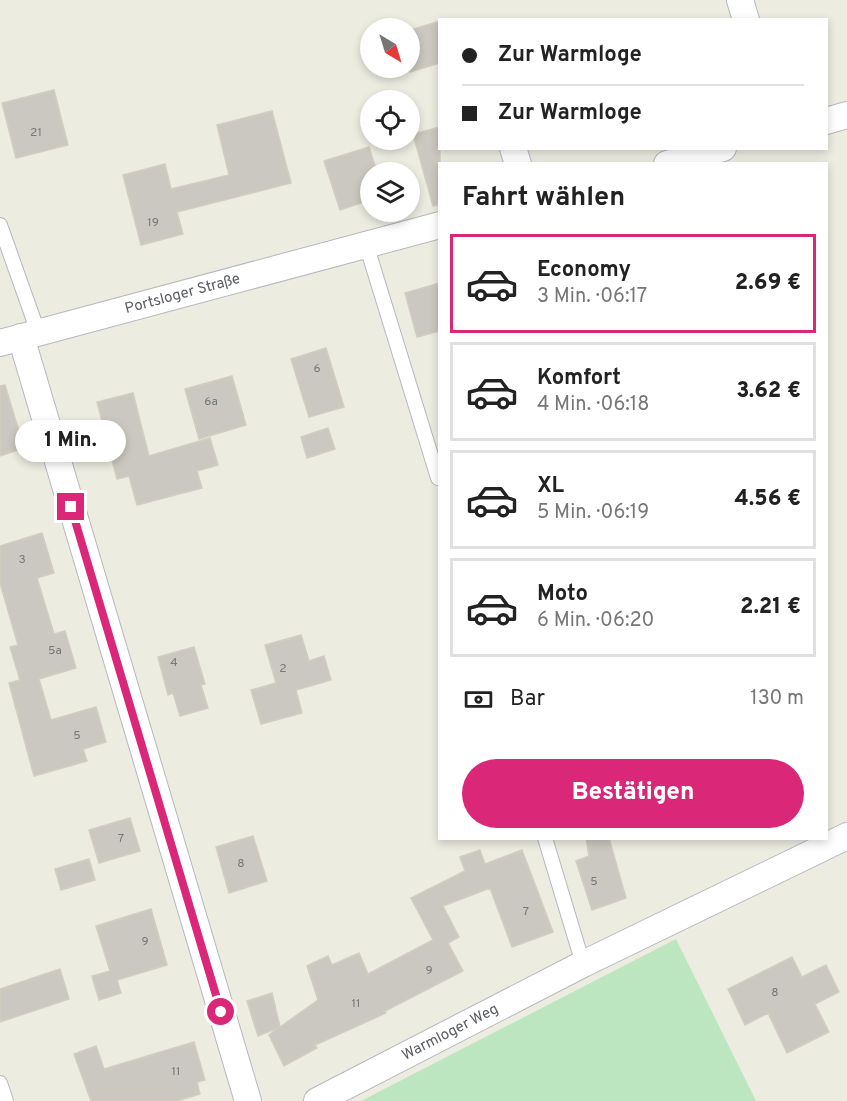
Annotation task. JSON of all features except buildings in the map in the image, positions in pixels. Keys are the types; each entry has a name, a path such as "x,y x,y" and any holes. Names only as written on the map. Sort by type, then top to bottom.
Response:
{"street":[{"path":"740,0 745,18"},
{"path":"828,120 847,115"},
{"path":"674,162 716,150"},
{"name":"Portsloger Straße","path":"20,337 438,226"},
{"path":"20,337 248,1101"},
{"name":"Warmloger Weg","path":"317,1101 584,964 847,836"}],"lane":[{"path":"0,225 20,337"},
{"path":"366,244 438,478"},
{"path":"546,840 584,964"},
{"path":"0,1083 6,1101"}],"green space":[{"path":"676,939 756,1101 361,1101"}],"route":[{"path":"71,507 221,1012"}]}
